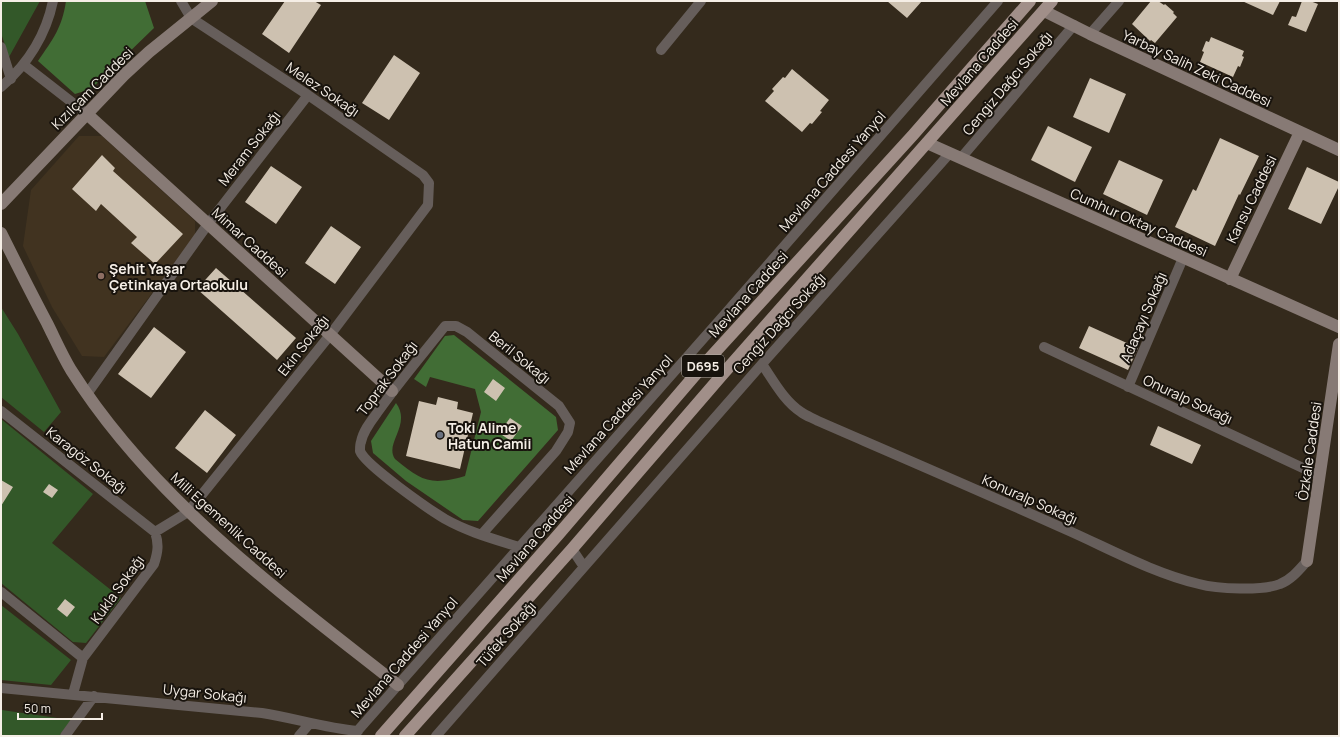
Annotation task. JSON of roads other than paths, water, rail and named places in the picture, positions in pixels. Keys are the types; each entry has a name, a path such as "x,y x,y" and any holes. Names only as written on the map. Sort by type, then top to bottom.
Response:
{"main road":[{"name":"Mevlana Caddesi","path":"405,736 572,549 727,369 1052,1"},
{"name":"Mevlana Caddesi","path":"381,736 558,535 708,360 913,135 1028,2"}],"street":[{"path":"1,87 24,65 41,36 53,1"},
{"path":"181,1 191,18"},
{"name":"Kızılçam Caddesi","path":"1,204 124,75 149,52 212,1"},
{"path":"661,50 701,1"},
{"name":"Mevlana Caddesi Yanyol","path":"355,733 720,320 998,1"},
{"path":"1090,34 1119,1"},
{"name":"Yarbay Salih Zeki Caddesi","path":"1044,10 1090,34 1339,150"},
{"name":"Melez Sokağı","path":"191,18 308,95 423,175 429,183 429,191"},
{"name":"Cengiz Dağcı Sokağı","path":"961,158 1074,26"},
{"path":"1,48 11,79"},
{"path":"24,65 87,114"},
{"name":"Meram Sokağı","path":"87,394 208,224 308,95"},
{"name":"Mimar Caddesi","path":"87,114 392,391"},
{"name":"Kansu Caddesi","path":"1230,279 1300,132"},
{"name":"Cumhur Oktay Caddesi","path":"927,143 1339,327"},
{"name":"Cengiz Dağcı Sokağı","path":"584,567 950,153"},
{"name":"Ekin Sokağı","path":"188,512 330,335 428,205 429,191"},
{"name":"Milli Egemenlik Caddesi","path":"1,233 70,369 107,421 147,469 188,512 252,568 398,685"},
{"name":"Adaçayı Sokağı","path":"1128,387 1183,258"},
{"name":"Toprak Sokağı","path":"444,326 392,391 363,435 360,442 360,451 371,464 421,503 446,519 482,534"},
{"name":"Beril Sokağı","path":"444,326 456,326 467,332 559,406 570,423 568,432 556,451 482,534"},
{"name":"Özkale Caddesi","path":"1307,561 1339,344"},
{"name":"Onuralp Sokağı","path":"1044,347 1320,476"},
{"name":"Konuralp Sokağı","path":"762,364 783,394 802,412 1150,568 1199,584 1233,588 1265,587 1279,585 1289,580 1307,561"},
{"name":"Karagöz Sokağı","path":"1,411 155,532"},
{"path":"155,532 188,512"},
{"name":"Kukla Sokağı","path":"73,694 83,658 154,564 158,553 158,542 155,532"},
{"path":"482,534 519,547"},
{"path":"572,549 584,567"},
{"name":"Tüfek Sokağı","path":"441,734 584,567"},
{"path":"1,592 83,658"},
{"name":"Uygar Sokağı","path":"1,688 262,713 355,733"},
{"path":"65,736 94,696"},
{"path":"298,736 310,723"}],"place":[{"name":"Şehit Yaşar Çetinkaya Ortaokulu","path":"101,276"},
{"name":"Toki Alime Hatun Camii","path":"440,435"}]}
